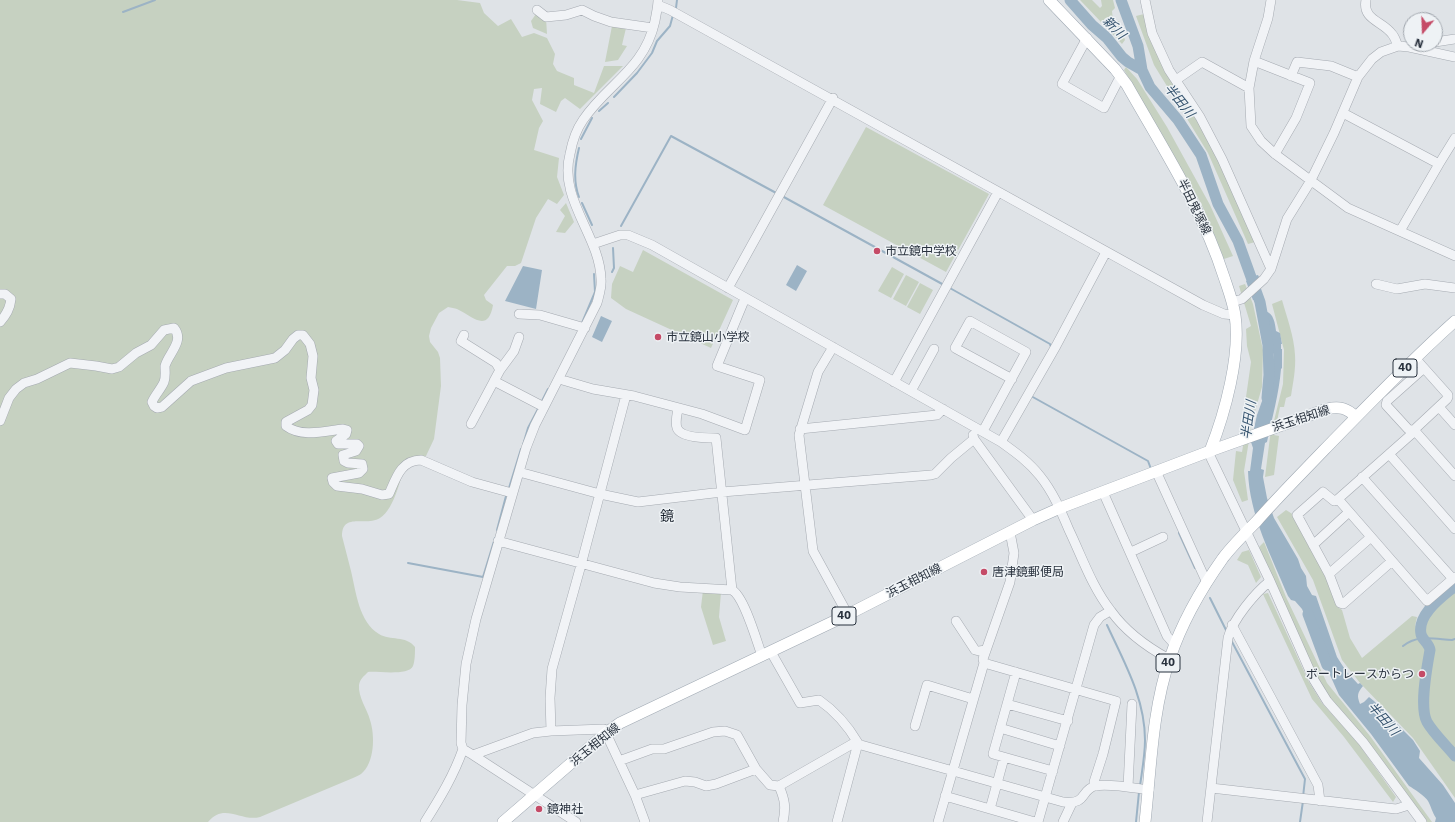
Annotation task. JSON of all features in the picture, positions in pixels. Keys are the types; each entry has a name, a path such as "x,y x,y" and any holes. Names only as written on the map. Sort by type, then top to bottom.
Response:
{"main road":[{"name":"半田鬼塚線","path":"1049,0 1122,78 1195,203 1237,300 1235,315 1235,355 1223,414 1210,451"},
{"name":"浜玉相知線","path":"1145,822 1157,718 1161,692 1169,659 1188,616 1207,582 1224,557 1282,494 1415,358 1455,321"},
{"name":"浜玉相知線","path":"503,822 606,733 620,723 848,614 1033,520 1156,471 1287,423 1334,408 1340,407 1350,411 1356,417"}],"street":[{"path":"580,0 582,10"},
{"path":"1145,0 1152,33 1169,70 1200,117 1222,159 1271,269"},
{"path":"1271,0 1268,18 1254,61 1249,88 1251,126 1261,141 1310,182 1348,208 1455,256"},
{"path":"1366,0 1366,11 1371,17 1393,34 1398,46"},
{"path":"425,822 444,790 457,765 463,749 461,743 462,705 466,664 476,619 512,493 535,424 597,303 602,281 599,262 593,244 572,195 568,174 569,156 582,122 591,110 631,69 643,53 653,28 658,3 833,98 998,192 1203,305 1224,314 1235,315"},
{"path":"537,10 546,17 566,15 582,10 598,18 611,22 653,28"},
{"path":"1086,38 1062,84 1104,108 1118,81 1122,78"},
{"path":"1443,41 1455,39"},
{"path":"1237,300 1264,279 1271,269 1287,219 1310,182 1343,113 1358,77 1372,58 1381,52 1398,46 1403,46"},
{"path":"1432,52 1455,57"},
{"path":"1254,61 1310,83 1296,118 1275,154"},
{"path":"1176,80 1202,62 1249,88"},
{"path":"1291,76 1297,62 1331,66 1358,77"},
{"path":"728,288 833,98"},
{"path":"1343,113 1438,164"},
{"path":"1400,231 1438,164 1455,138"},
{"path":"894,382 945,286 998,192"},
{"path":"593,244 620,235 628,235 652,246 1001,442 1029,463 1040,476 1060,508 1094,583 1110,610 1136,638 1152,650 1169,659"},
{"path":"1001,442 1056,346 1106,252"},
{"path":"1376,284 1397,289 1425,284 1455,288"},
{"path":"0,294 5,294 11,299 11,306 6,316 0,322"},
{"path":"559,379 593,389 626,395 702,414 745,430 760,380 717,366 746,298"},
{"path":"519,314 540,315 585,328"},
{"path":"983,431 1012,379 1026,352 970,321 955,348 1012,379"},
{"path":"0,421 9,398 16,388 24,383 37,379 70,363 112,369 119,367 136,353 152,344 164,330 169,328 174,328 177,332 178,338 166,366 164,383 152,402 157,408 162,406 191,381 226,368 276,358 285,350 293,339 298,335 303,335 310,344 313,356 311,378 314,390 312,404 308,410 286,422 286,426 298,432 316,433 343,429 347,430 346,434 336,441 338,444 357,444 359,446 356,451 343,455 344,461 348,463 362,464 363,468 359,473 332,478 333,482 337,486 362,489 382,495 389,494 402,467 414,460 421,460 472,482 512,493"},
{"path":"464,335 461,341 496,363 500,370"},
{"path":"471,424 500,370 514,351 519,337"},
{"path":"833,347 818,372 799,435 813,551 848,614"},
{"path":"911,391 934,349"},
{"path":"1392,561 1343,604 1340,603 1329,574 1297,515 1323,492 1334,501 1338,499 1452,396 1415,358"},
{"path":"1424,368 1387,401 1386,405 1408,429 1415,431 1455,476"},
{"path":"494,381 544,407"},
{"path":"552,731 550,698 552,669 582,565 626,395"},
{"path":"1439,407 1455,425"},
{"path":"678,409 677,426 681,433 697,437 716,438 732,590"},
{"path":"800,429 937,415 944,409"},
{"path":"974,426 972,431 974,440 1033,520"},
{"path":"519,472 600,494 638,502 722,492 931,475 974,440"},
{"path":"1210,451 1210,456 1248,530 1314,680 1327,701 1363,742 1422,822"},
{"path":"1389,454 1455,529"},
{"path":"1156,471 1207,582"},
{"path":"1338,499 1427,601 1454,578 1362,477"},
{"path":"1103,492 1131,552 1167,636 1175,645"},
{"path":"1313,545 1349,512"},
{"path":"938,822 984,663 983,659 1010,582 1014,553 1010,532"},
{"path":"1131,552 1163,537"},
{"path":"1329,574 1371,537"},
{"path":"498,541 582,565 654,583 680,587 732,590 736,592 742,601 766,654 800,703 819,700 833,710 858,743 837,822"},
{"path":"1208,822 1230,631 1260,588 1270,581"},
{"path":"1038,822 1077,690 1094,625 1110,610"},
{"path":"956,621 975,650 986,650"},
{"path":"1230,631 1318,785 1320,800"},
{"path":"984,663 1116,701 1103,754 1094,782 1095,786"},
{"path":"1016,672 993,754 1053,771"},
{"path":"915,726 927,685 973,699"},
{"path":"1007,704 1068,721"},
{"path":"1128,788 1132,704"},
{"path":"1000,728 1060,746"},
{"path":"474,755 533,733 604,729 635,795 645,822"},
{"path":"619,761 652,749 664,749 714,732 725,731 737,735 756,769 770,785 779,786 854,743 858,743 997,784 1072,803 1079,801 1090,789 1095,786 1112,786 1149,790"},
{"path":"463,749 576,822"},
{"path":"990,809 1004,758"},
{"path":"635,795 685,781 696,782 706,786 716,784 756,769"},
{"path":"779,786 785,799 785,813 783,822"},
{"path":"1211,788 1396,809 1410,805"},
{"path":"945,796 1035,822"},
{"path":"1063,822 1072,803"}],"green space":[{"path":"0,0 457,0 480,3 484,13 498,26 511,19 522,37 534,33 547,38 555,54 553,64 557,71 574,78 574,85 594,93 604,66 623,66 580,109 565,98 561,101 556,112 540,104 542,88 534,89 532,100 543,121 539,128 534,150 559,158 557,177 564,195 557,204 548,199 536,218 521,263 515,266 507,266 484,295 486,300 493,305 491,314 487,319 483,321 479,320 457,309 448,307 439,313 431,328 429,336 430,342 438,352 440,358 441,386 434,439 426,456 407,460 394,500 385,514 374,520 350,522 346,524 343,529 342,536 359,606 367,622 372,629 379,634 403,639 415,647 414,662 410,669 400,672 368,672 362,678 359,685 361,698 370,720 373,733 373,748 369,763 366,769 356,777 260,817 253,818 220,813 208,822 0,822"},
{"path":"1080,0 1092,0 1100,8 1102,6 1101,0 1113,0 1115,8 1112,11 1113,21 1119,21 1125,40 1122,44"},
{"path":"536,14 546,18 547,34 533,28 531,21"},
{"path":"1144,14 1219,157 1255,242 1248,244 1208,153 1154,65 1136,16"},
{"path":"612,26 626,28 622,45 627,46 618,60 605,62"},
{"path":"1126,67 1137,79 1167,127 1210,205 1233,256 1224,259 1201,203 1124,70"},
{"path":"866,127 989,194 946,272 823,205"},
{"path":"566,203 574,222 565,233 556,232 565,216 560,210"},
{"path":"643,250 733,300 711,348 626,309 611,298 612,284 620,266 633,272"},
{"path":"892,267 904,274 891,298 878,291"},
{"path":"906,275 919,282 906,306 893,299"},
{"path":"920,283 933,290 920,314 907,307"},
{"path":"1245,284 1253,304 1263,350 1262,387 1252,422 1244,471 1248,500 1242,502 1233,480 1236,451 1242,452 1249,411 1244,411 1251,362 1247,346 1246,329 1251,326 1239,286"},
{"path":"1282,300 1293,341 1295,371 1291,396 1286,398 1284,407 1280,407 1274,435 1279,436 1274,475 1265,477 1270,437 1283,384 1284,350 1272,304"},
{"path":"1286,510 1294,515 1327,575 1339,608 1342,610 1350,638 1362,658 1412,616 1417,617 1415,626 1455,591 1455,798 1413,738 1360,683 1342,660 1313,580 1277,517"},
{"path":"1264,542 1286,597 1327,683 1370,736 1432,822 1425,822 1332,701 1317,676 1259,547"},
{"path":"1249,550 1261,577 1256,583 1248,565 1237,560 1242,552"},
{"path":"703,590 721,592 719,617 726,641 713,645 701,607"},
{"path":"1268,593 1309,682 1322,703 1358,743 1396,797 1393,802 1344,737 1312,699 1263,594"}],"water":[{"path":"797,265 807,271 796,291 786,285"},
{"path":"523,266 542,270 536,309 505,301"},
{"path":"1258,275 1257,291 1265,306 1265,311 1268,312 1274,319 1276,331 1280,333 1282,344 1282,368 1267,442 1265,443 1261,469 1264,470 1263,477 1267,498 1274,518 1298,559 1306,576 1307,586 1312,595 1316,596 1337,657 1346,671 1358,684 1360,683 1363,686 1358,695 1360,704 1369,697 1413,740 1420,751 1419,758 1443,785 1455,803 1455,822 1435,822 1436,818 1427,799 1409,786 1371,734 1339,695 1325,664 1321,639 1317,631 1306,618 1302,609 1288,596 1262,535 1252,504 1248,471 1250,471 1253,448 1251,442 1257,415 1271,376 1274,355 1265,335 1261,313 1259,311 1263,308 1256,300 1253,300 1246,281"},
{"path":"601,316 612,321 602,342 592,337"}],"waterway":[{"path":"123,12 155,0"},
{"path":"676,8 677,0"},
{"name":"新川","path":"1070,0 1092,25 1107,38 1122,57 1142,70"},
{"name":"半田川","path":"1121,0 1138,46 1142,70 1150,87 1178,120 1201,155 1218,204 1238,241 1260,302 1268,345 1269,375 1267,398"},
{"path":"614,97 637,73 652,53 657,41 670,26 673,15"},
{"path":"599,111 608,103"},
{"path":"581,139 592,118"},
{"path":"621,226 671,136 778,194"},
{"path":"579,148 575,173 579,197"},
{"path":"782,196 944,285"},
{"path":"582,203 592,225"},
{"path":"612,272 614,268 613,248"},
{"path":"582,323 595,292 594,274"},
{"path":"948,287 1050,344 1051,347"},
{"path":"542,401 548,389"},
{"path":"1031,396 1148,461 1151,469"},
{"path":"523,445 528,428 538,409"},
{"path":"509,488 521,449"},
{"path":"497,530 506,496"},
{"path":"1179,533 1195,568"},
{"path":"408,563 483,577 495,538"},
{"path":"1455,586 1437,601 1427,613 1421,627 1421,634 1430,650 1424,687 1425,715 1427,722 1433,731 1455,756"},
{"path":"1210,598 1227,632"},
{"name":"半田川","path":"1308,614 1327,665"},
{"path":"1107,625 1132,681 1141,710 1145,740 1140,786"},
{"path":"1403,646 1408,642 1426,638 1455,639"},
{"path":"1231,640 1305,779 1303,797"},
{"path":"1136,822 1139,792"},
{"path":"1300,822 1303,801"}],"place":[{"name":"市立鏡中学校","path":"877,251"},
{"name":"市立鏡山小学校","path":"658,337"},
{"name":"唐津鏡郵便局","path":"984,572"},
{"name":"ボートレースからつ","path":"1422,674"},
{"name":"鏡神社","path":"539,809"}],"district":[{"name":"鏡","path":"667,517"}]}
